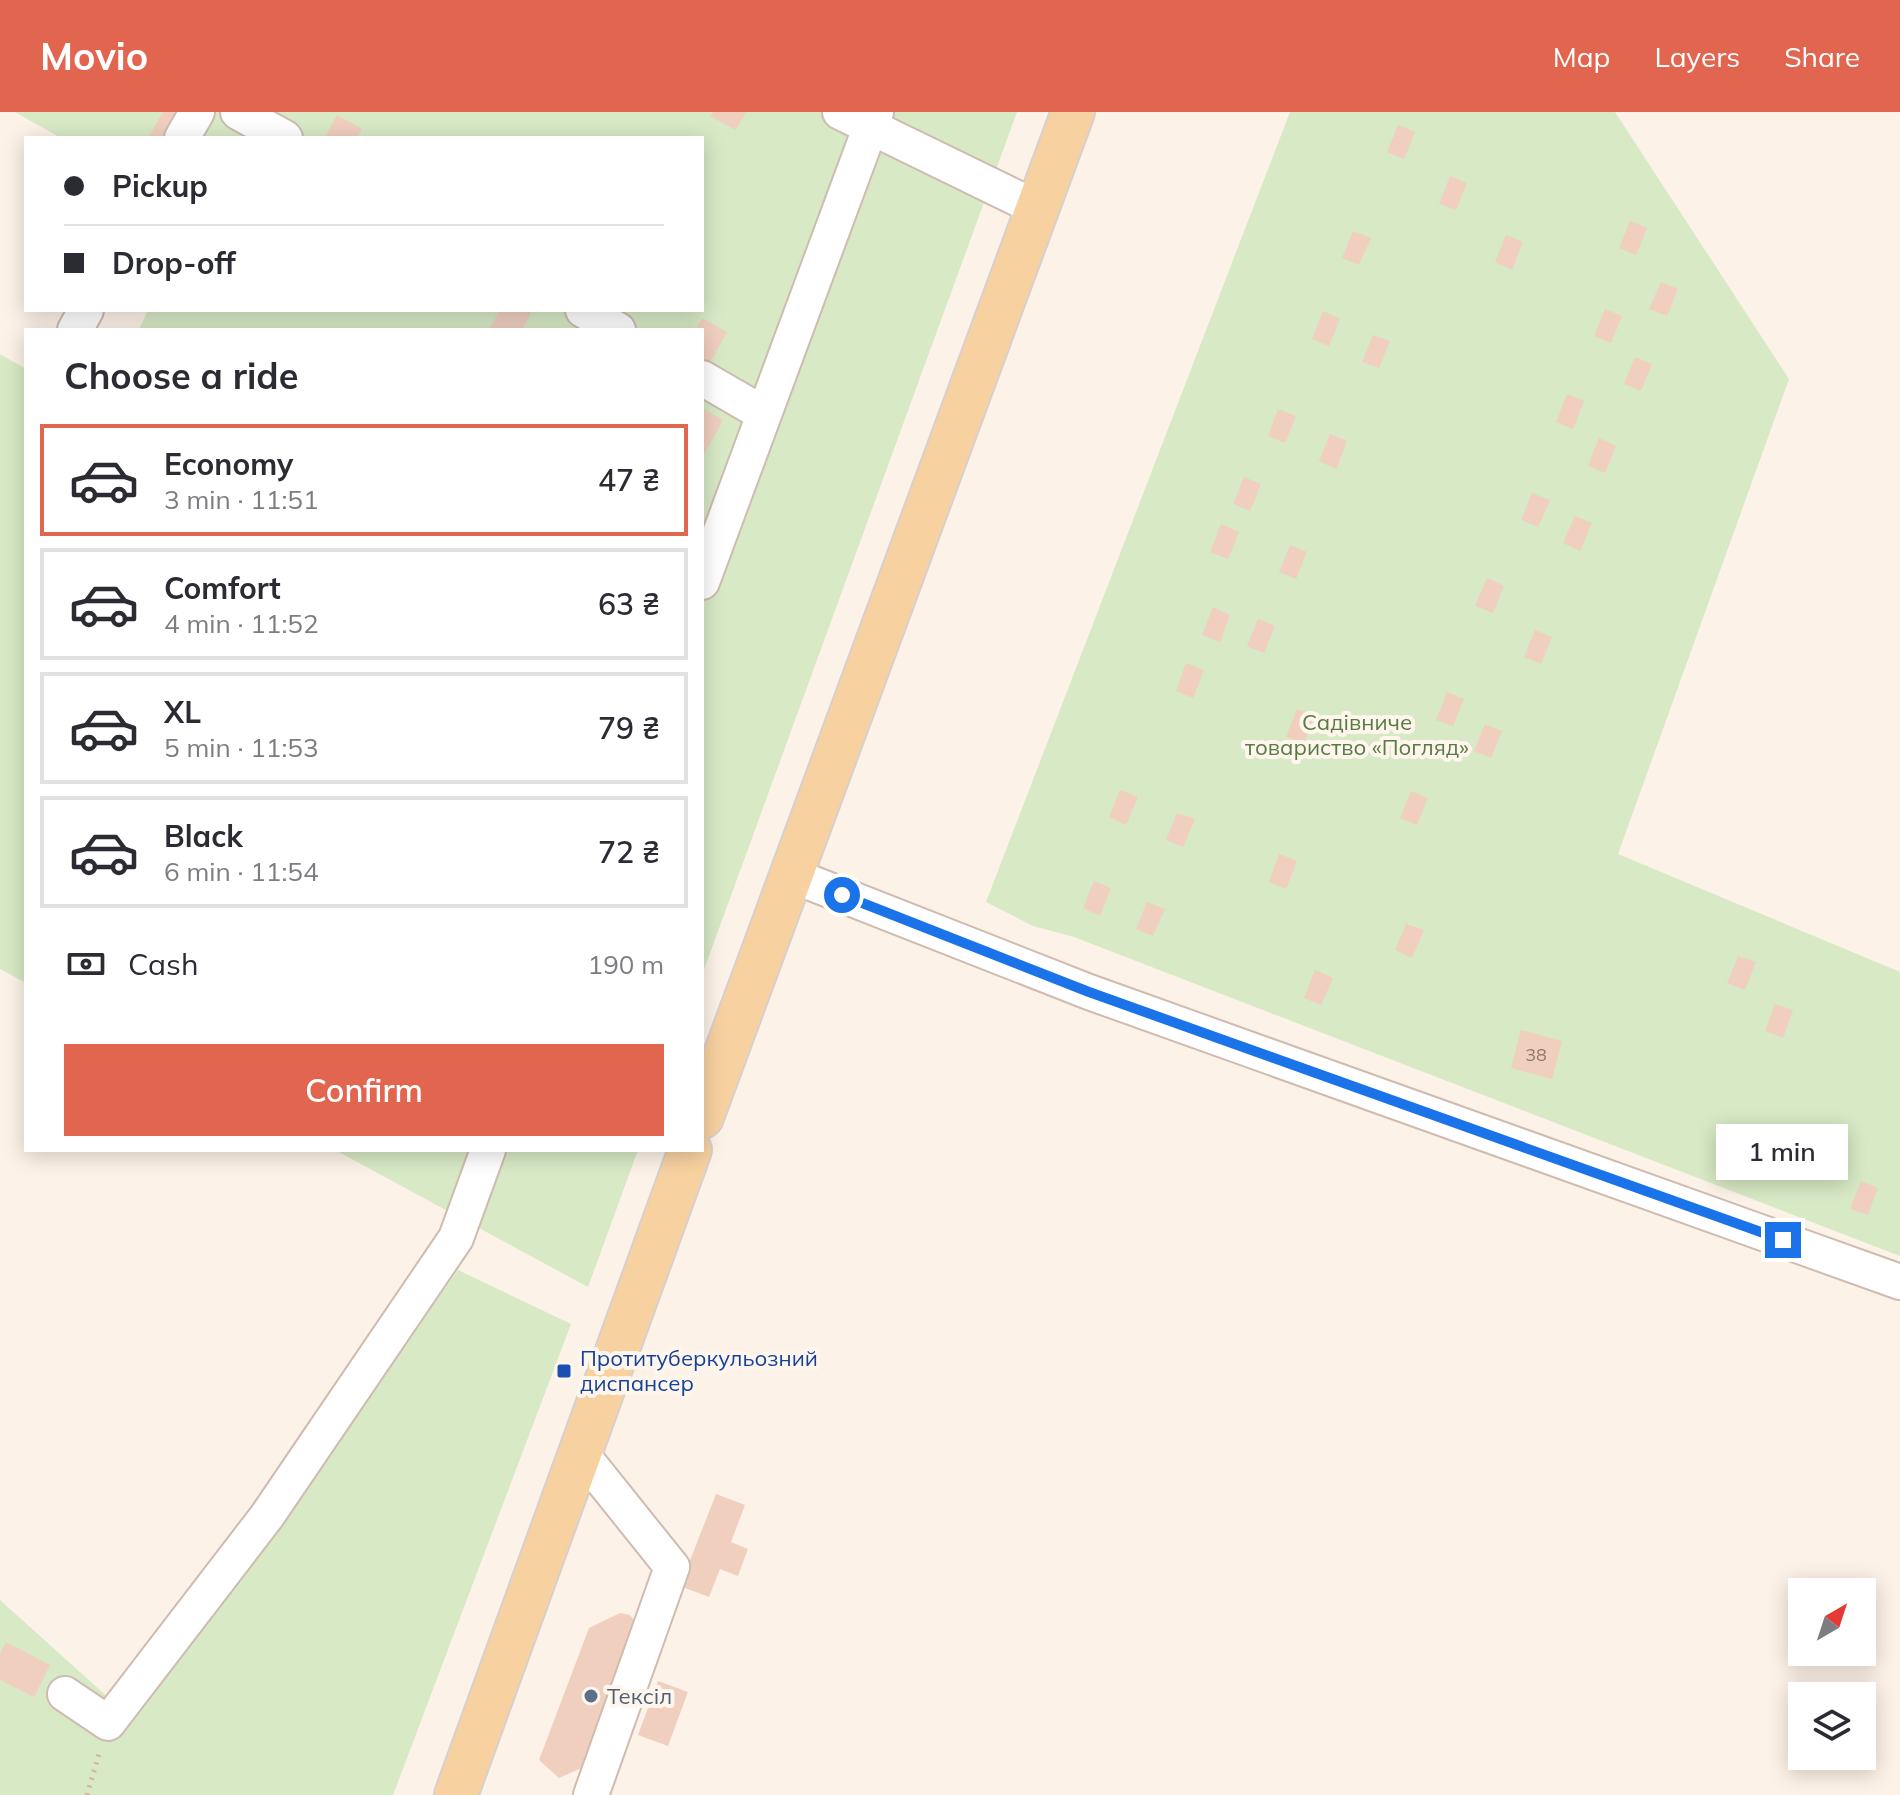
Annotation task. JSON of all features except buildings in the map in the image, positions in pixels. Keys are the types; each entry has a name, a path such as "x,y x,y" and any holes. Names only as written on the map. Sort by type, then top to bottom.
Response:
{"main road":[{"path":"704,1112 1073,112"},
{"path":"456,1795 689,1152"}],"street":[{"path":"183,136 197,112"},
{"path":"238,112 281,136"},
{"path":"704,577 764,414 862,117 1037,208"},
{"path":"586,312 614,328"},
{"path":"704,379 764,414"},
{"path":"791,875 1089,992 1900,1282"},
{"path":"65,1694 108,1723 267,1516 456,1238 487,1152"},
{"path":"579,1451 672,1567 591,1795"}],"green space":[{"path":"15,112 1017,112 704,970 704,328 140,328 147,312 704,312 704,136 57,136"},
{"name":"Садівниче товариство «Погляд»","path":"1290,112 1615,112 1789,379 1618,854 1900,972 1900,1256 1074,937 1033,926 986,902"},
{"path":"0,354 24,368 24,982 0,969"},
{"path":"339,1152 637,1152 588,1287"},
{"path":"458,1270 571,1324 393,1795 0,1795 0,1600 132,1719"}],"place":[{"name":"Протитуберкульозний диспансер","path":"564,1371"},
{"name":"Тексіл","path":"591,1696"}],"route":[{"path":"842,895 1089,992 1783,1240"}]}
